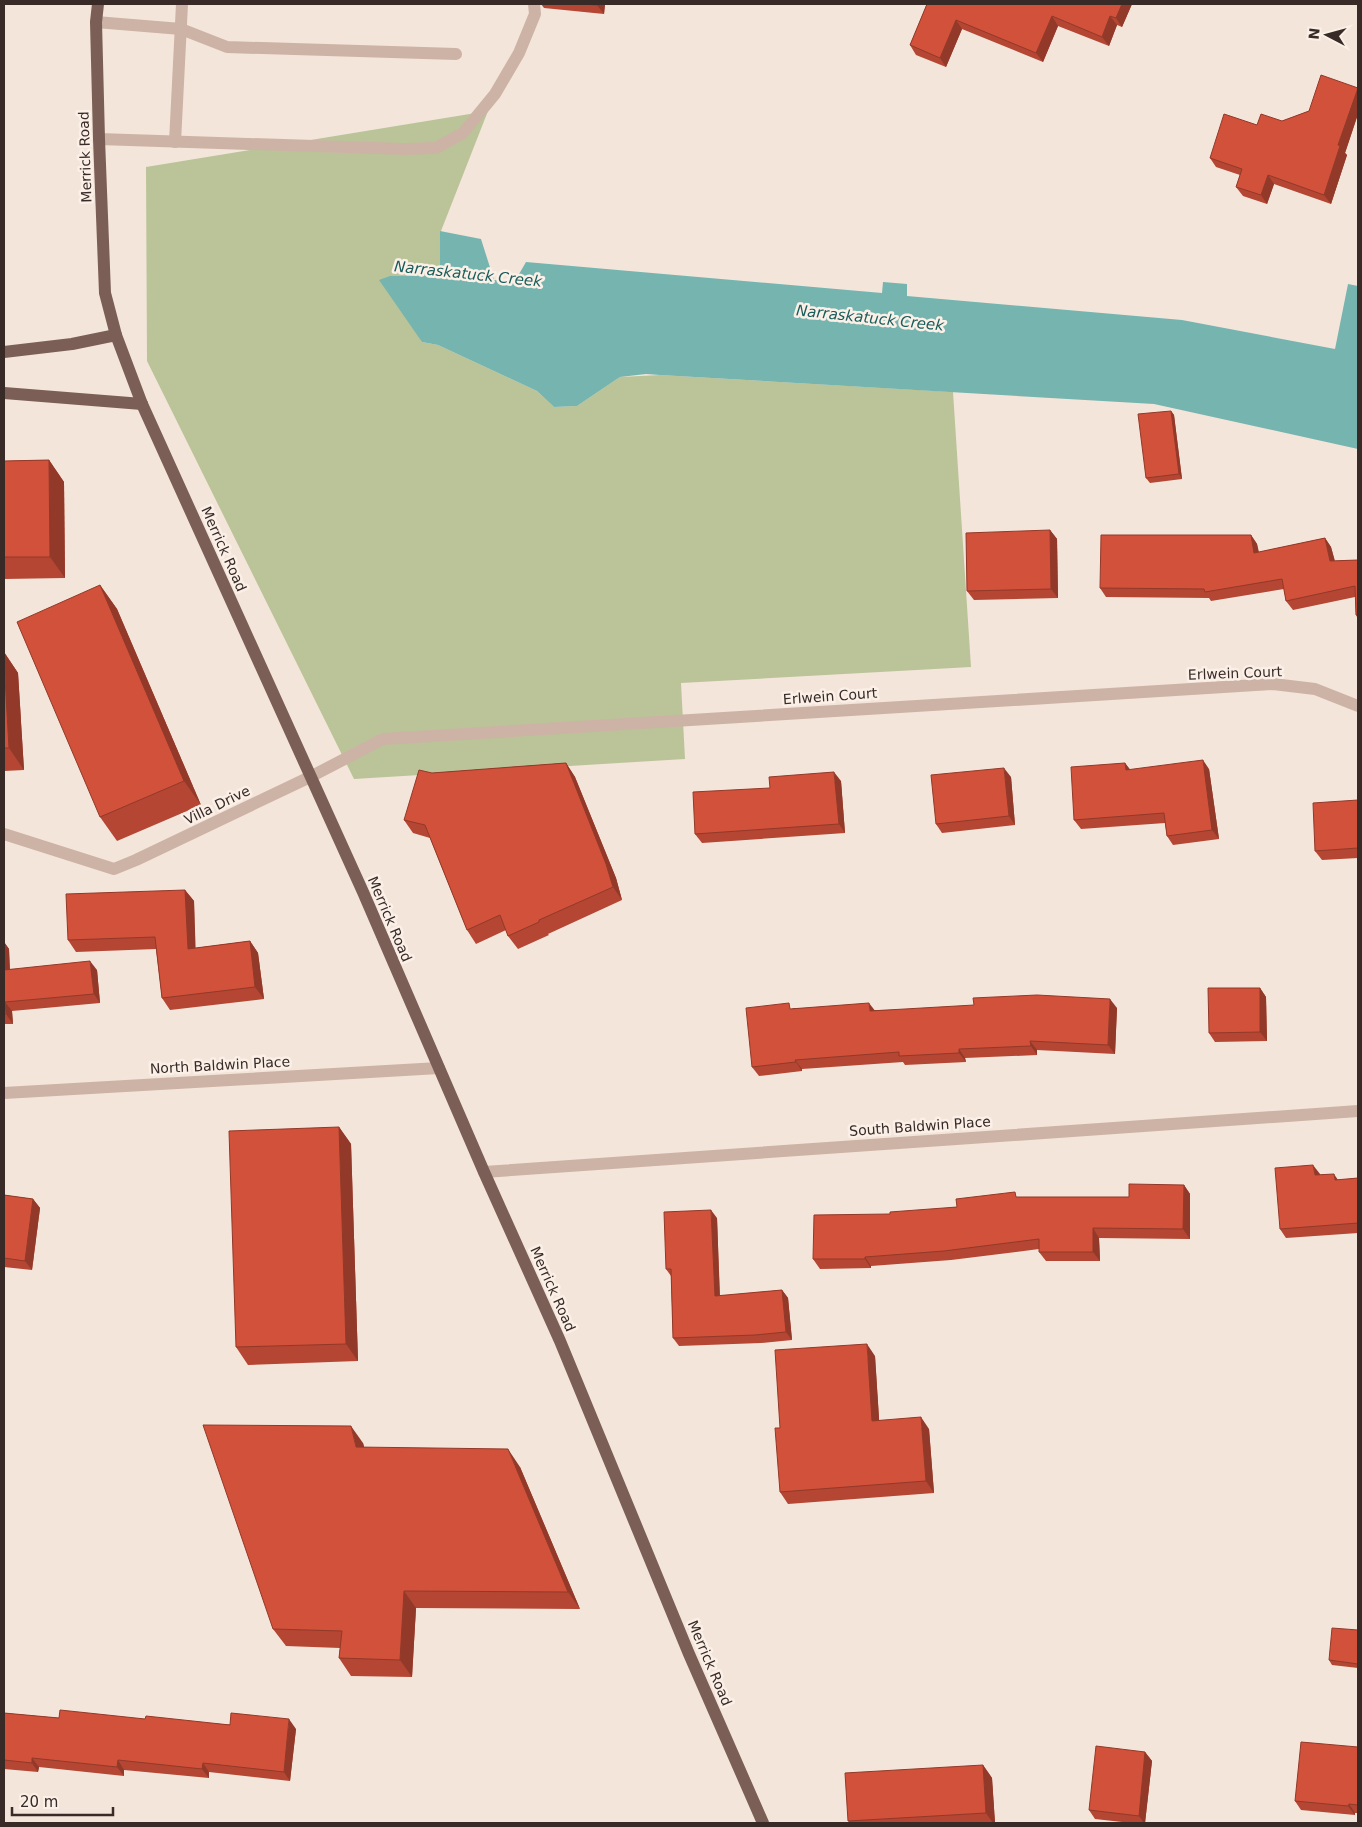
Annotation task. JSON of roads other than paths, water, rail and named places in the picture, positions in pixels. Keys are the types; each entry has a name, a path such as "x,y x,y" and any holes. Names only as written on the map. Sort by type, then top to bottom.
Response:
{"main road":[{"name":"Merrick Road","path":"98,4 96,22 105,293 116,335 142,404 362,892 560,1341 684,1641 763,1823"},
{"path":"4,352 72,344 116,335"},
{"path":"4,393 142,404"}],"street":[{"path":"175,142 182,4"},
{"path":"99,139 404,150 436,148 463,133 495,94 519,53 535,14 534,4"},
{"path":"96,22 180,29 227,47 456,54"},
{"name":"Erlwein Court","path":"310,777 383,739 1273,684 1316,689 1358,706"},
{"name":"Villa Drive","path":"4,834 114,869 310,777"},
{"name":"North Baldwin Place","path":"4,1093 439,1068"},
{"name":"South Baldwin Place","path":"484,1172 1358,1111"}],"water":[{"name":"Narraskatuck Creek","path":"440,231 481,239 494,280 515,281 526,262 882,293 883,282 907,284 907,296 1182,320 1335,349 1348,284 1358,286 1358,449 1154,404 646,374 620,377 577,406 554,407 537,391 438,345 422,342 379,280 390,276 440,276"}]}
